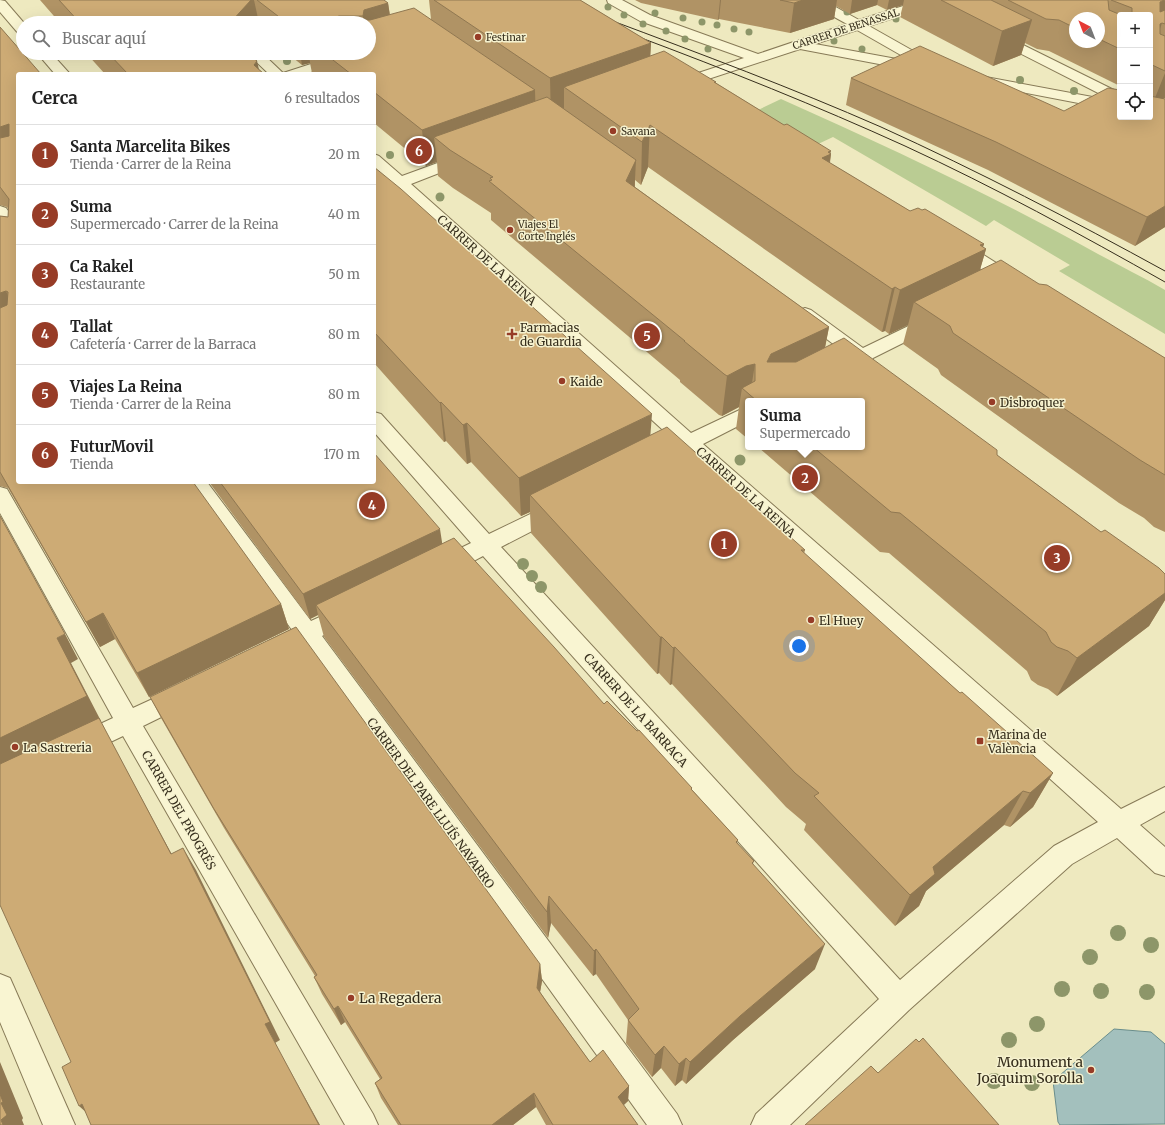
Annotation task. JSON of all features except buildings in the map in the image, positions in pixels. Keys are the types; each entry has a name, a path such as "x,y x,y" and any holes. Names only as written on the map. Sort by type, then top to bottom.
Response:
{"street":[{"path":"613,0 645,18 757,58"},
{"path":"799,45 935,70 814,0"},
{"name":"CARRER DE BENASSAL","path":"662,85 688,81 858,25 936,3"},
{"path":"0,4 16,22"},
{"path":"986,30 1117,97"},
{"path":"50,60 61,72"},
{"path":"262,60 275,72"},
{"path":"296,72 336,60"},
{"path":"965,77 1117,106"},
{"path":"688,81 708,93"},
{"path":"376,191 475,154"},
{"name":"CARRER DE LA REINA","path":"376,161 689,442 1165,864"},
{"path":"0,212 16,234"},
{"path":"945,239 1019,285 992,291"},
{"path":"792,305 868,361"},
{"path":"834,370 868,361 951,312"},
{"path":"661,456 745,414"},
{"name":"CARRER DE LA BARRACA","path":"376,421 486,545 899,1000"},
{"name":"CARRER DEL PARE LLUÍS NAVARRO","path":"197,484 666,1125"},
{"name":"CARRER DEL PROGRÉS","path":"0,494 128,722 362,1125"},
{"path":"424,576 577,499"},
{"path":"256,658 369,603"},
{"path":"64,753 199,687"},
{"path":"767,1125 899,1000 1063,855 1165,798"},
{"path":"0,988 59,1125"}],"green space":[{"path":"781,99 862,135 981,193 1165,290 1165,334 1059,271 1070,265 994,220 986,226 833,137 816,145 758,110"}],"water":[{"path":"1114,1029 1151,1032 1165,1044 1165,1124 1060,1125 1058,1122 1053,1081"}],"tram line":[{"path":"610,20 780,85 881,127 1024,196 1165,271"},
{"path":"636,36 772,89 905,146 1036,211 1165,282"}],"place":[{"name":"Festinar","path":"478,37"},
{"name":"Savana","path":"613,131"},
{"name":"FuturMovil","path":"419,151"},
{"name":"Viajes El Corte Inglés","path":"510,230"},
{"name":"Farmacias de Guardia","path":"512,334"},
{"name":"Viajes La Reina","path":"647,336"},
{"name":"Kaide","path":"562,381"},
{"name":"Disbroquer","path":"992,402"},
{"name":"Suma","path":"805,478"},
{"name":"Tallat","path":"372,505"},
{"name":"Santa Marcelita Bikes","path":"724,544"},
{"name":"Ca Rakel","path":"1057,558"},
{"name":"El Huey","path":"811,620"},
{"name":"Marina de València","path":"980,741"},
{"name":"La Sastreria","path":"15,747"},
{"name":"La Regadera","path":"351,998"},
{"name":"Monument a Joaquim Sorolla","path":"1091,1070"}]}
